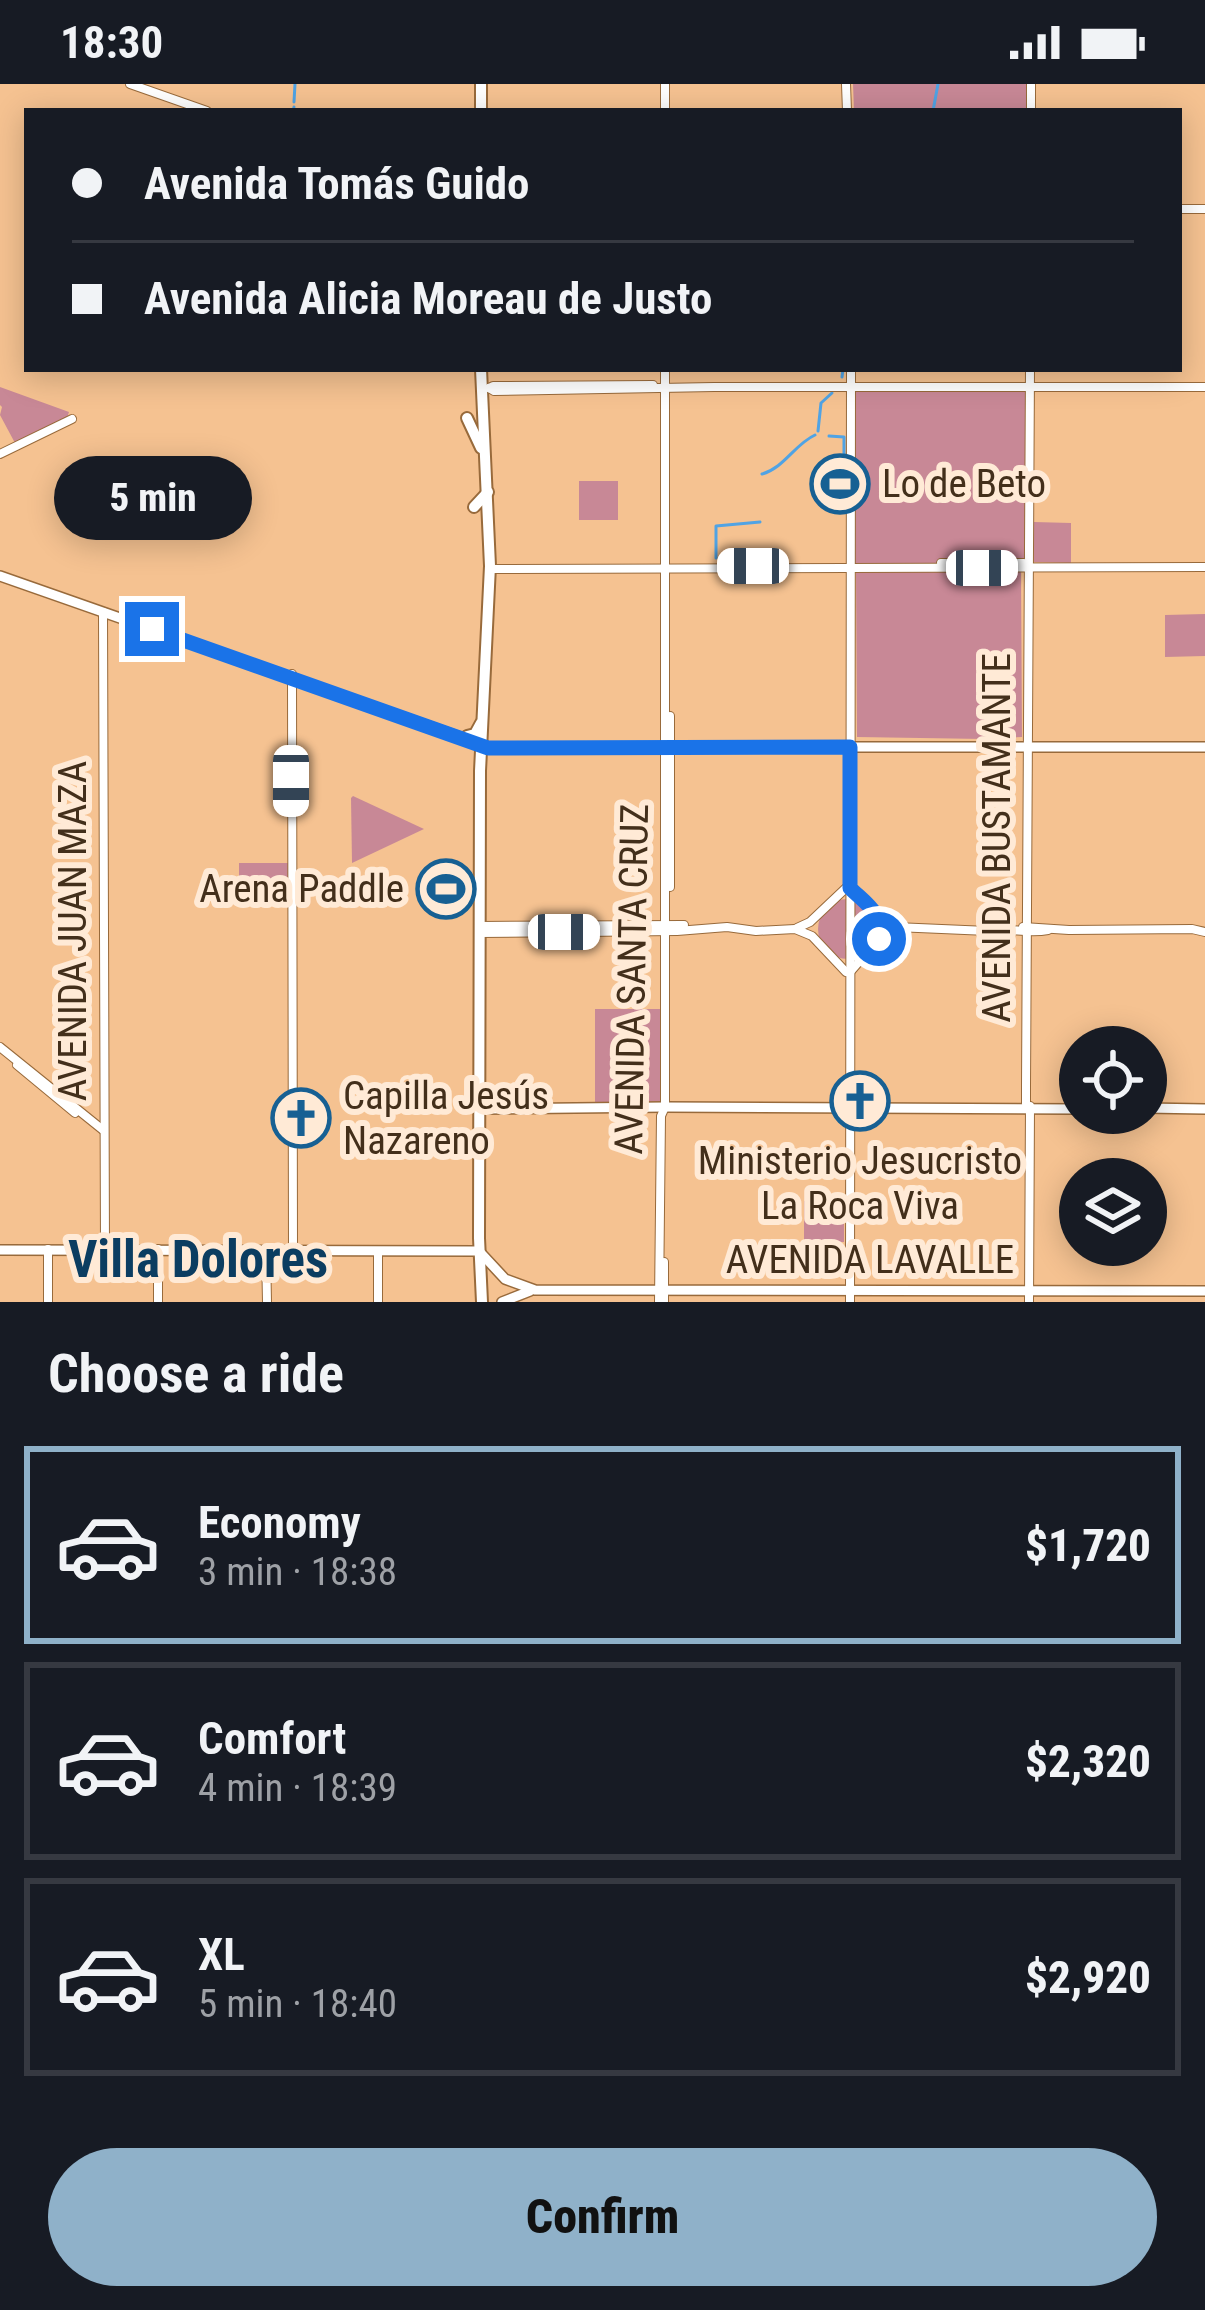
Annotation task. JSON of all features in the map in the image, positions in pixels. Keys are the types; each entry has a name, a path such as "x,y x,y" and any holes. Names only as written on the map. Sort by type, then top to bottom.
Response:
{"highway":[{"path":"481,84 481,107"},
{"path":"481,107 493,84"},
{"path":"479,1302 476,1109 481,747 490,568 482,372"},
{"path":"467,418 485,455"},
{"path":"475,507 488,492"},
{"path":"467,736 475,734 482,720"},
{"path":"479,1070 487,1041"},
{"path":"479,1156 487,1141"}],"main road":[{"path":"130,84 198,108"},
{"name":"AVENIDA SANTA CRUZ","path":"662,1296 667,372"},
{"path":"848,1296 849,372"},
{"name":"AVENIDA BUSTAMANTE","path":"1029,1296 1030,372"},
{"path":"485,388 1205,387"},
{"path":"0,454 72,418"},
{"path":"490,568 1024,563 1205,567"},
{"path":"0,579 481,747 1205,750"},
{"name":"AVENIDA JUAN MAZA","path":"103,614 105,1249"},
{"path":"292,678 293,1251"},
{"path":"795,929 848,892"},
{"path":"848,892 866,902 887,925 903,929 1205,929"},
{"path":"818,942 819,914"},
{"path":"877,944 878,916"},
{"path":"479,930 795,929 808,933 846,966"},
{"path":"846,966 903,929"},
{"path":"0,1050 104,1134"},
{"path":"476,1109 1059,1108"},
{"path":"1167,1108 1205,1109"},
{"path":"0,1250 476,1251 505,1279 535,1290"},
{"path":"48,1250 48,1302"},
{"path":"158,1250 158,1302"},
{"path":"266,1250 267,1302"},
{"path":"378,1252 378,1302"},
{"name":"AVENIDA LAVALLE","path":"502,1302 535,1290 662,1296 1205,1291"}],"shaded area":[{"path":"853,84 1027,84 1027,108 854,108"},
{"path":"0,387 69,412 67,418 15,443 0,415"},
{"path":"852,387 1026,387 1025,563 937,564 939,572 1021,572 1022,737 857,737 859,564 851,563"},
{"path":"579,481 618,481 618,520 579,520"},
{"path":"1034,522 1071,523 1071,563 1034,562"},
{"path":"1205,614 1205,656 1165,657 1165,615"},
{"path":"353,796 424,829 352,863"},
{"path":"239,863 289,863 289,904 239,904"},
{"path":"848,899 869,908 878,929 869,950 848,959 827,950 818,929 827,908"},
{"path":"595,1009 663,1009 663,1105 595,1105"},
{"path":"804,1201 844,1201 844,1242 804,1242"}],"waterway":[{"path":"294,102 295,84"},
{"path":"934,108 938,84"},
{"path":"842,377 843,372"},
{"path":"818,431 821,403 832,393"},
{"path":"762,474 815,435"},
{"path":"829,436 844,437 844,458"},
{"path":"716,558 716,526 760,522"}],"place":[{"name":"Lo de Beto","path":"840,484"},
{"name":"Arena Paddle","path":"446,889"},
{"name":"Ministerio Jesucristo La Roca Viva","path":"860,1101"},
{"name":"Capilla Jesús Nazareno","path":"301,1118"}],"district":[{"name":"Villa Dolores","path":"198,1259"}],"route":[{"path":"152,629 488,748 850,747 850,888 875,910 879,939"}]}
